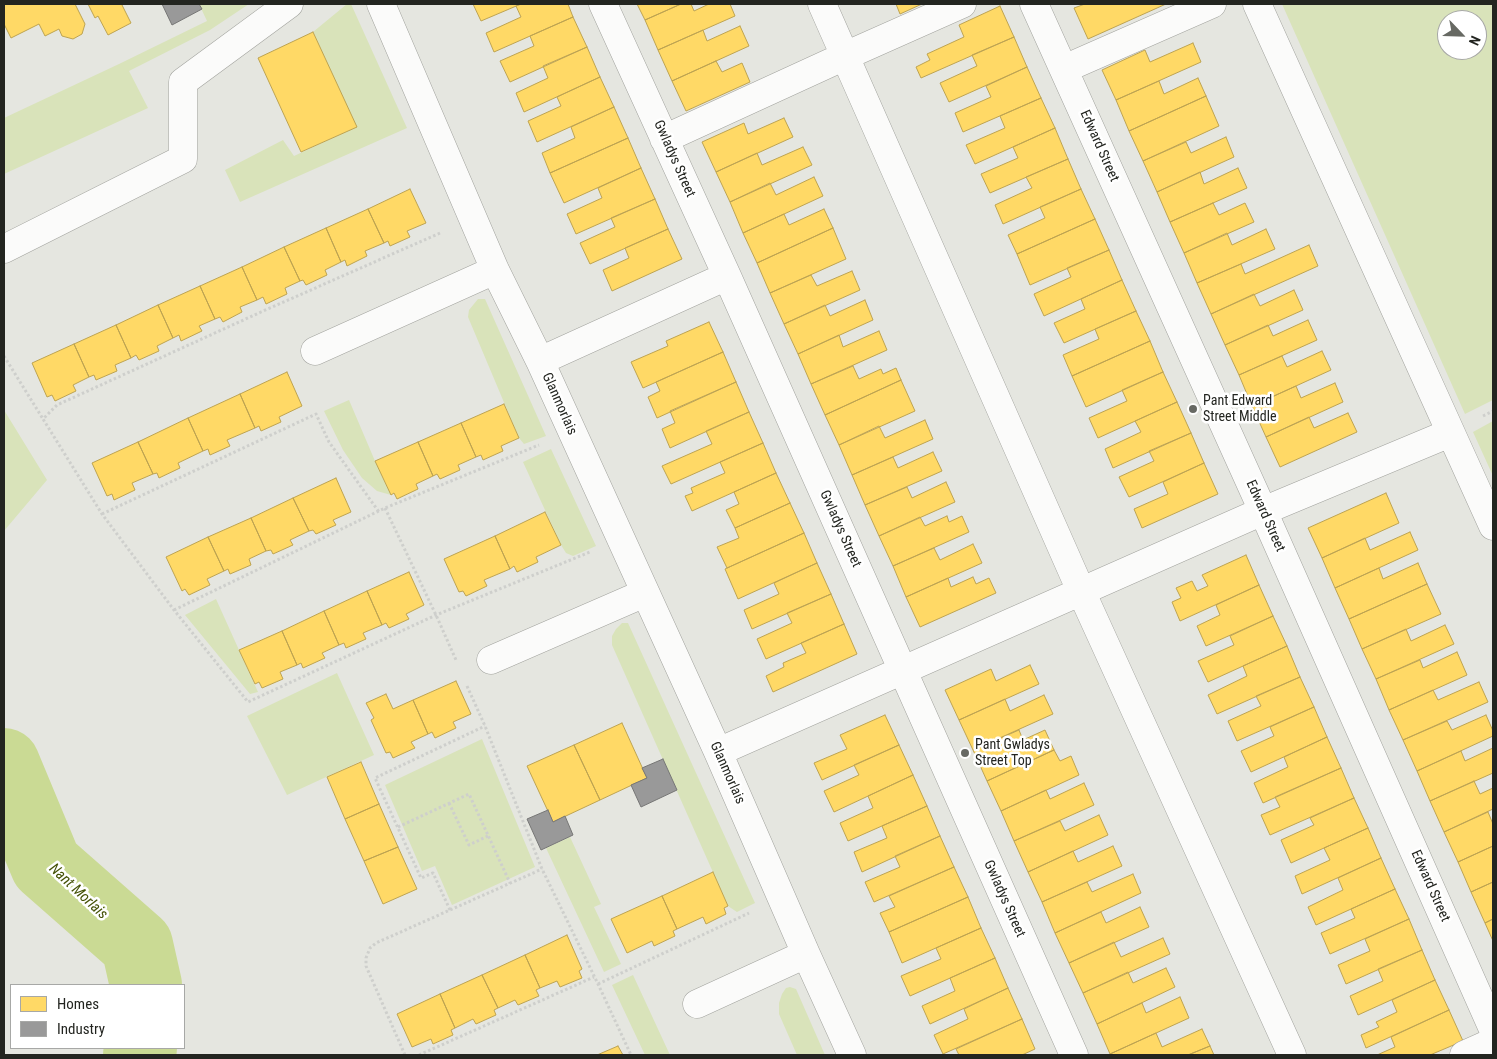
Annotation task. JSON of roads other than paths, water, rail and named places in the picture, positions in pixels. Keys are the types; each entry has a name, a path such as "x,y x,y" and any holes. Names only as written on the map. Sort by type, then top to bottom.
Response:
{"street":[{"path":"4,248 183,159 183,82 289,4"},
{"name":"Glanmorlais","path":"381,4 495,270 540,361 718,752 852,1055"},
{"name":"Gwladys Street","path":"603,4 727,276 1074,1055"},
{"path":"822,4 1081,591 1292,1055"},
{"path":"664,139 962,4"},
{"name":"Edward Street","path":"1034,4 1263,511 1493,1029"},
{"path":"1064,69 1212,4"},
{"path":"1257,4 1493,526"},
{"path":"315,351 495,270"},
{"path":"540,361 727,276"},
{"path":"718,752 1263,511 1450,433"},
{"path":"490,660 645,593"},
{"path":"697,1004 806,954"},
{"path":"1464,1055 1493,1042"}],"waterway":[{"name":"Nant Morlais","path":"4,764 46,865 137,945 146,984"},
{"name":"Nant Morlais","path":"139,1055 141,1049"}],"place":[{"name":"Pant Edward Street Middle","path":"1193,409"},
{"name":"Pant Gwladys Street Top","path":"965,753"}]}
